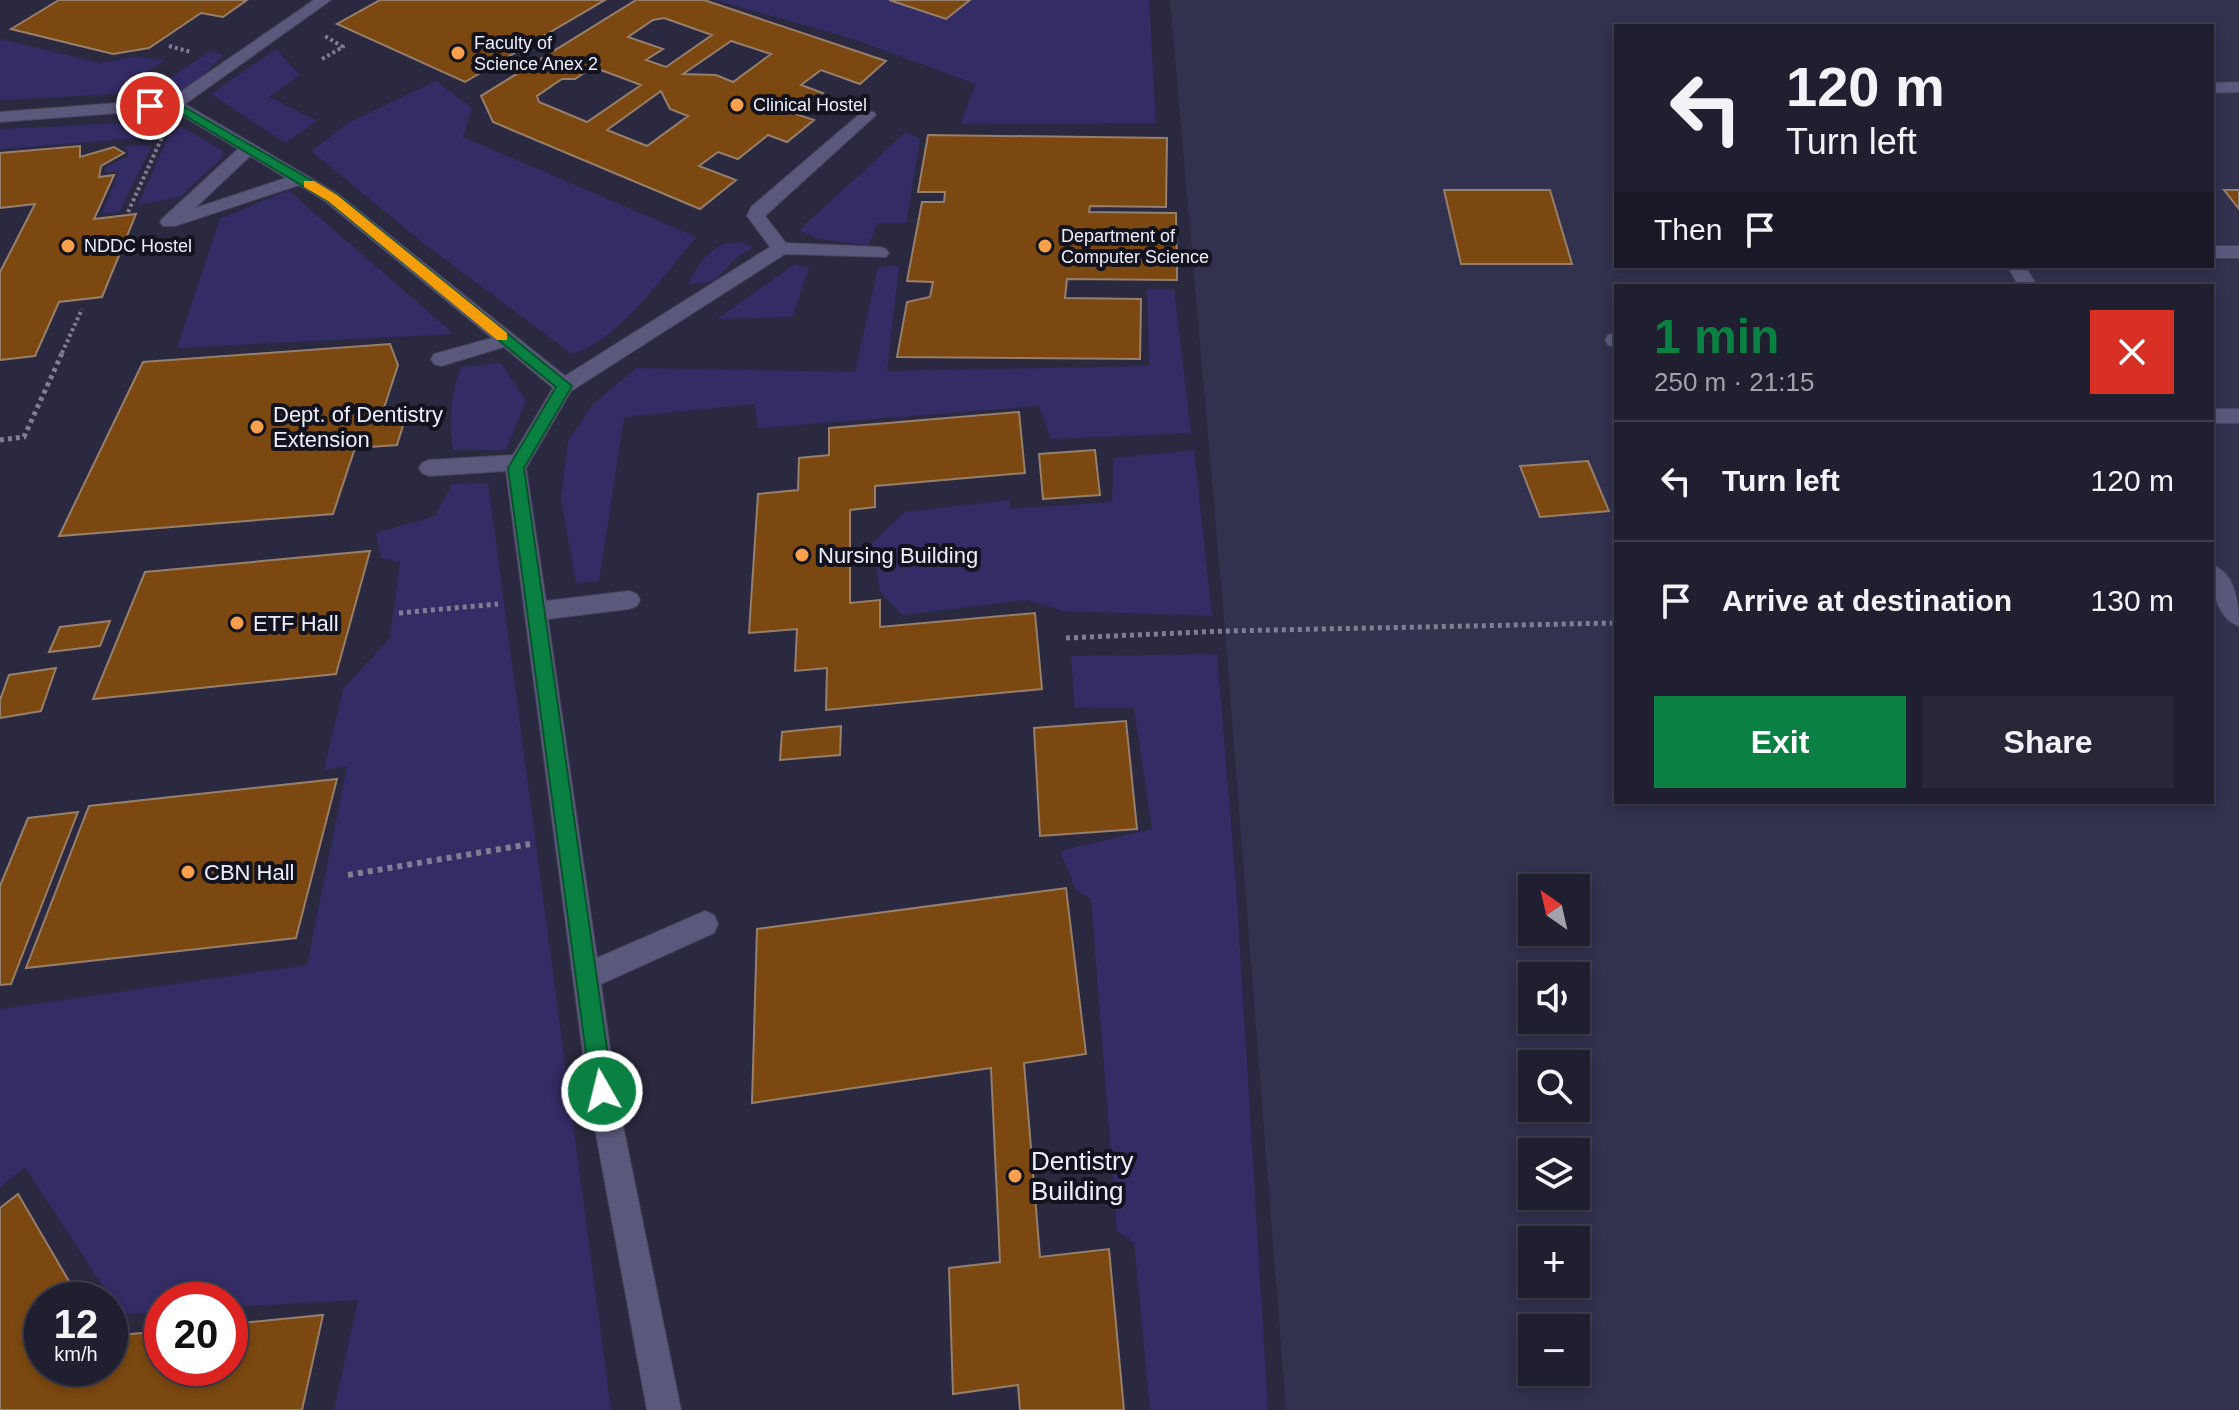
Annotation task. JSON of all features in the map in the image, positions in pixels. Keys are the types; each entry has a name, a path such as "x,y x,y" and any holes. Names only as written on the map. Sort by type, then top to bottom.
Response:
{"street":[{"path":"180,108 324,0"},
{"path":"2214,88 2239,87"},
{"path":"0,117 180,108 332,198 564,386"},
{"path":"781,248 756,216 757,211 868,115"},
{"path":"249,148 169,222 301,179"},
{"path":"664,1410 602,1091 516,468 564,386 781,248 880,253"},
{"path":"2214,252 2239,252"},
{"path":"441,359 507,340"},
{"path":"2214,416 2239,416"},
{"path":"429,468 520,462"},
{"path":"2214,577 2239,617"},
{"path":"535,606 629,600"},
{"path":"586,977 705,924"}],"path":[{"path":"169,46 194,53"},
{"path":"128,212 166,130 180,108"},
{"path":"0,440 24,437 82,309"},
{"path":"399,613 535,606"},
{"path":"1066,638 1225,631 1614,623"},
{"path":"348,875 567,838"}],"shaded area":[{"path":"715,0 1149,0 1156,123 960,124 976,84 850,38"},
{"path":"1170,0 2239,0 2239,1410 1286,1410 1225,631"},
{"path":"0,39 100,63 133,57 165,60 114,94 0,100"},
{"path":"276,49 300,75 269,97 317,121 285,143 211,94"},
{"path":"210,51 223,55 180,92 170,96 122,98 157,87"},
{"path":"436,81 472,108 463,137 696,237 656,287 608,335 572,354 423,243 311,151 350,122"},
{"path":"144,122 152,137 0,149 0,129"},
{"path":"181,126 223,152 221,159 180,197 138,205 168,137"},
{"path":"906,132 920,139 906,223 877,223 869,245 819,239 799,230"},
{"path":"152,145 119,212 102,213 119,172 105,172 107,166 129,156 125,146"},
{"path":"288,190 454,334 177,348 220,219"},
{"path":"739,242 753,247 735,259 714,281 688,285 707,255 720,246"},
{"path":"795,264 809,268 792,317 717,319"},
{"path":"899,266 887,371 1149,366 1147,289 1174,289 1191,433 1051,439 1039,406 758,428 755,404 624,417 599,581 576,583 561,498 568,441 593,404 636,368 855,372 878,267"},
{"path":"501,363 526,401 506,450 453,450 451,408 461,367"},
{"path":"1194,450 1212,616 1064,611 1027,600 902,615 880,591 872,543 905,512 1009,500 1010,509 1112,502 1114,458"},
{"path":"488,483 611,1410 334,1410 358,1300 248,1306 248,1282 144,1282 144,1313 128,1314 128,1282 100,1282 25,1167 0,1187 0,1009 307,965 347,766 324,770 343,689 390,638 400,562 381,558 376,533 435,516 452,484"},
{"path":"1217,654 1236,884 1268,1410 1150,1410 1134,1242 1117,1231 1091,899 1076,890 1060,851 1152,829 1134,708 1075,707 1071,656"}],"building":[{"path":"59,0 247,0 223,17 201,13 149,48 113,54 11,29"},
{"name":"Faculty of Science Anex 2","path":"380,0 605,0 465,82 337,24"},
{"name":"Clinical Hostel","path":"636,0 704,0 886,61 860,84 821,70 801,85 823,93 796,114 814,120 787,142 768,135 738,159 718,152 699,166 736,180 700,209 493,122 481,96","holes":["664,18 712,35 666,67 646,60 663,49 628,37 653,20","731,41 771,54 733,82 716,75 683,74","593,67 641,85 587,122 539,102 537,96 562,79 575,79","661,91 670,109 688,116 647,146 607,130"]},
{"path":"889,0 970,0 946,19"},
{"name":"Department of Computer Science","path":"928,135 1167,138 1166,207 1090,206 1089,212 1176,213 1177,280 1067,279 1065,298 1141,299 1140,359 897,357 907,302 930,297 933,282 907,281 922,202 944,202 945,192 918,192"},
{"name":"NDDC Hostel","path":"80,146 80,157 114,147 124,153 101,166 99,177 114,175 94,219 136,214 102,297 59,302 35,356 0,360 0,272 35,204 0,208 0,153"},
{"path":"1444,190 1550,190 1572,264 1461,264"},
{"path":"2224,190 2239,190 2239,209"},
{"name":"Dept. of Dentistry Extension","path":"390,344 398,365 384,408 409,406 397,445 355,448 333,514 59,536 143,362"},
{"name":"Nursing Building","path":"1019,412 1025,473 875,486 875,507 850,510 850,603 880,600 880,627 1035,613 1042,689 826,710 827,668 795,671 797,629 749,633 758,494 798,490 799,458 829,455 829,428"},
{"path":"1095,450 1100,495 1043,499 1039,454"},
{"path":"1588,461 1609,511 1540,517 1520,466"},
{"name":"ETF Hall","path":"370,551 336,674 93,699 145,572"},
{"path":"110,621 100,646 49,652 60,627"},
{"path":"56,668 41,711 0,718 0,700 9,675"},
{"path":"1126,721 1137,829 1040,836 1034,728"},
{"path":"841,726 840,755 780,760 782,732"},
{"name":"CBN Hall","path":"337,779 296,938 26,968 89,806"},
{"path":"78,812 11,984 0,985 0,886 28,818"},
{"name":"Dentistry Building","path":"1066,888 1086,1054 1024,1063 1040,1257 1109,1249 1124,1410 1020,1410 1018,1385 953,1394 949,1268 1000,1262 991,1068 752,1103 757,929"},
{"path":"18,1194 69,1282 24,1282 24,1386 128,1386 128,1334 144,1333 144,1386 248,1386 248,1322 323,1315 302,1410 0,1410 0,1208"}],"slow traffic":[{"path":"309,184 332,198 502,336"}],"place":[{"name":"Faculty of Science Anex 2","path":"458,53"},
{"name":"Clinical Hostel","path":"737,105"},
{"name":"NDDC Hostel","path":"68,246"},
{"name":"Department of Computer Science","path":"1045,246"},
{"name":"Dept. of Dentistry Extension","path":"257,427"},
{"name":"Nursing Building","path":"802,555"},
{"name":"ETF Hall","path":"237,623"},
{"name":"CBN Hall","path":"188,872"},
{"name":"Dentistry Building","path":"1015,1176"}],"route":[{"path":"150,106 174,104 332,198 564,386 516,468 602,1091"}]}
